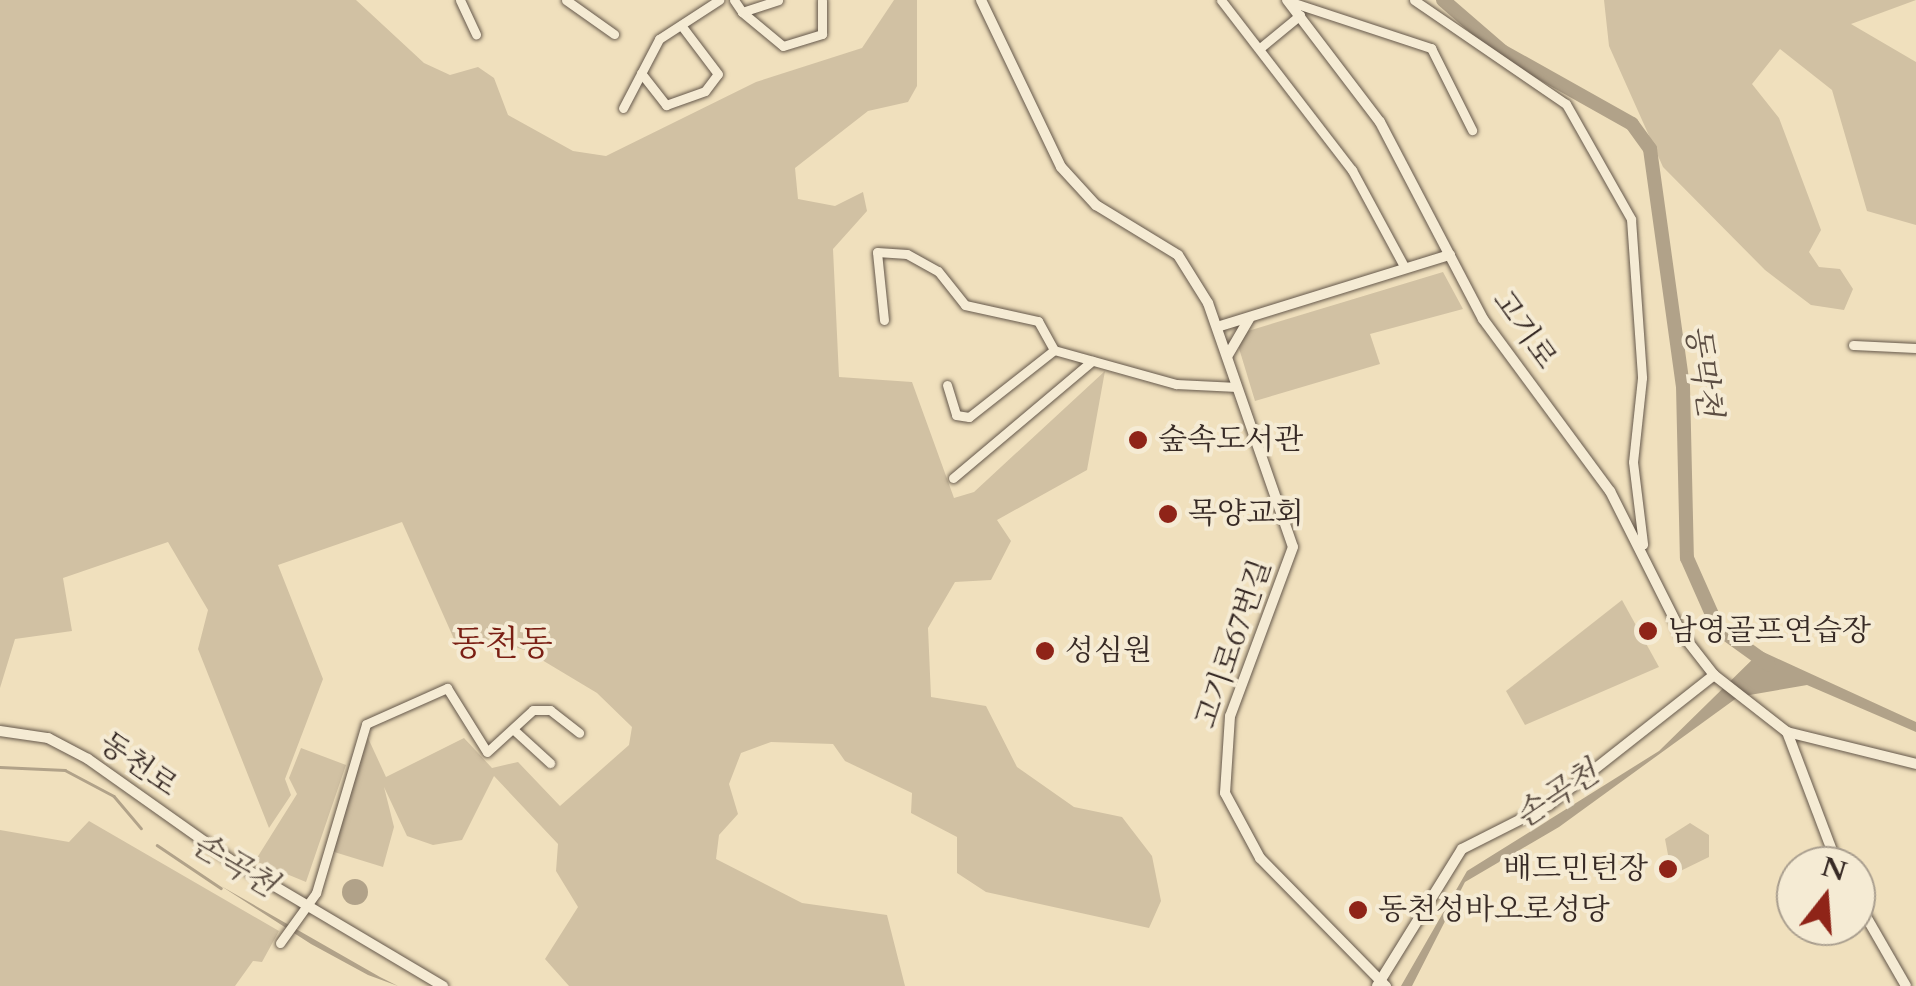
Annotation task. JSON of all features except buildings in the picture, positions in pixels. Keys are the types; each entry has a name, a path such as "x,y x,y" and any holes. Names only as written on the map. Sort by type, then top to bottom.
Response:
{"street":[{"path":"460,0 476,35"},
{"path":"566,0 614,34"},
{"path":"623,108 659,40 719,0"},
{"path":"734,0 742,12 783,46 822,34 822,0"},
{"path":"742,12 778,0"},
{"name":"고기로67번길","path":"981,0 1061,166 1096,205 1178,255 1217,328 1293,547 1230,716 1225,793 1260,858 1382,984"},
{"path":"1221,0 1352,170 1405,268"},
{"path":"1287,0 1431,48 1472,130"},
{"name":"고기로","path":"1287,0 1394,145 1483,320 1643,544 1682,634 1725,687 1770,724 1787,732"},
{"path":"1414,0 1566,104 1631,219 1642,378 1633,462 1643,544"},
{"path":"1260,48 1300,14"},
{"path":"641,73 666,105 705,91 718,74 681,25"},
{"path":"884,320 877,252 899,253 938,270 966,305 1038,321 1054,350 1189,387 1237,388"},
{"path":"1217,328 1450,255"},
{"path":"1227,356 1252,316"},
{"path":"1852,345 1916,348"},
{"path":"947,385 956,415 968,417 1054,350"},
{"path":"953,478 1092,361"},
{"path":"1382,984 1462,849 1549,805 1714,675"},
{"path":"280,943 312,903 366,724 447,688 487,752 543,709 579,733"},
{"path":"514,730 550,764"},
{"name":"동천로","path":"0,731 48,738 88,759 229,859 312,903 443,986"},
{"path":"1787,732 1916,764"},
{"path":"1787,732 1830,846"},
{"path":"1876,934 1906,986"}],"shaded area":[{"path":"0,0 356,0 424,63 450,75 478,67 494,78 508,115 573,151 606,156 756,82 862,48 894,0 917,0 917,86 908,102 868,111 795,168 798,199 835,206 863,192 867,211 833,249 839,377 912,382 954,498 974,492 1105,371 1087,470 997,520 1011,541 991,580 955,582 928,628 931,697 986,706 1017,767 1074,807 1122,817 1152,856 1161,901 1149,928 986,892 957,873 957,837 911,813 912,793 845,761 833,744 771,742 741,753 729,784 738,814 719,835 716,859 802,903 887,915 905,986 569,986 545,959 578,907 556,871 558,844 494,776 462,840 433,845 407,836 384,787 394,827 383,867 331,851 368,738 386,777 464,738 492,768 518,762 560,806 629,745 632,727 597,693 527,651 490,639 462,657 402,522 278,565 323,679 285,779 291,795 269,828 198,649 208,610 168,542 63,578 72,631 15,639 0,688"},
{"path":"1604,0 1916,0 1851,24 1916,62 1916,225 1867,211 1832,90 1780,49 1752,84 1779,118 1821,230 1809,252 1819,267 1840,269 1853,289 1844,310 1811,305 1765,270 1663,167 1609,46"},
{"path":"1443,272 1463,309 1370,334 1380,364 1255,401 1238,345 1248,331"},
{"path":"1622,600 1659,667 1525,725 1506,691"},
{"path":"1761,651 1916,722 1916,732 1807,685 1738,697 1559,827 1465,882 1412,986 1401,986 1467,871 1659,751"},
{"path":"301,748 346,765 306,882 255,861 297,794 289,778"},
{"path":"89,821 279,931 262,962 253,961 235,986 0,986 0,830 69,842"},
{"path":"1690,823 1709,835 1709,857 1666,878 1659,868 1669,860 1665,839"},
{"path":"355,879 364,883 368,892 364,901 355,905 346,901 342,892 346,883"},
{"path":"221,886 398,986 368,975 311,944"}],"waterway":[{"name":"동막천","path":"1443,0 1502,51 1632,124 1650,149 1683,386 1687,558 1718,628 1768,664"},
{"name":"손곡천","path":"0,767 65,770 114,796 141,828"},
{"name":"손곡천","path":"157,845 221,888"}],"place":[{"name":"숲속도서관","path":"1138,440"},
{"name":"목양교회","path":"1168,514"},
{"name":"남영골프연습장","path":"1648,631"},
{"name":"성심원","path":"1045,651"},
{"name":"배드민턴장","path":"1668,869"},
{"name":"동천성바오로성당","path":"1358,910"}],"district":[{"name":"동천동","path":"502,644"}]}
